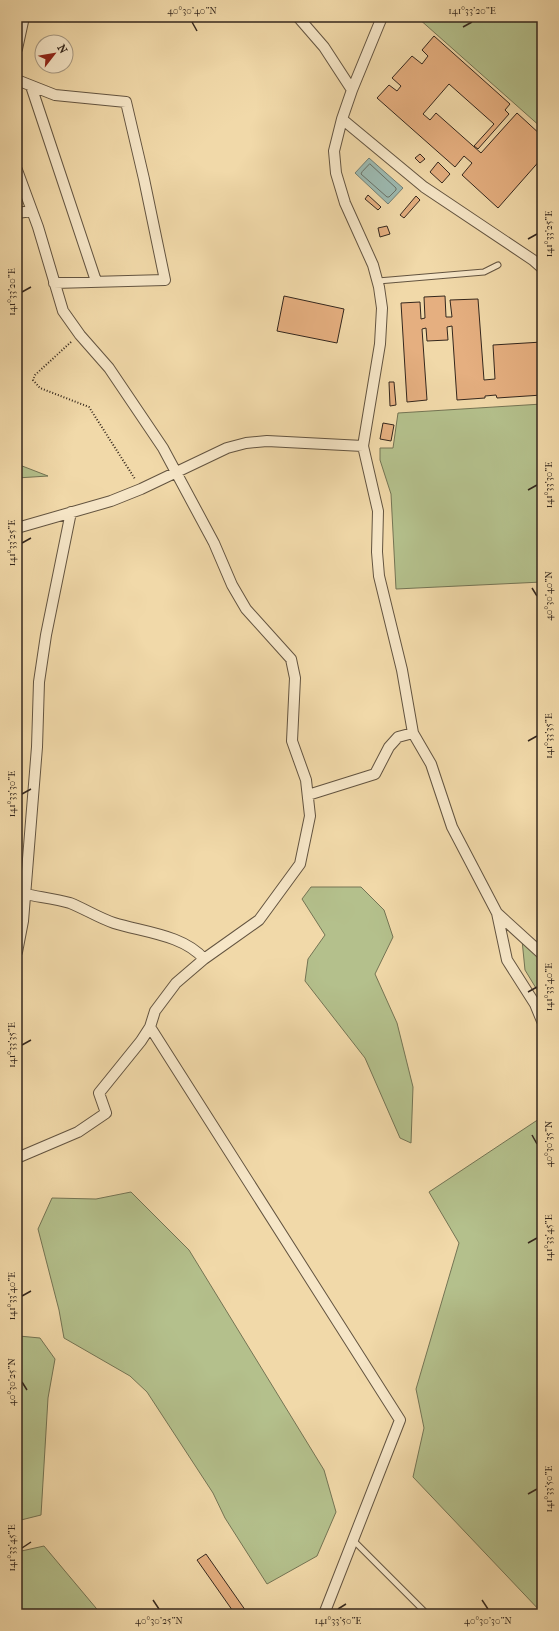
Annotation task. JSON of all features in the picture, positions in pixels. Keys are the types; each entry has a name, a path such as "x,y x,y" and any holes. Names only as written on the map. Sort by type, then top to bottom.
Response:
{"street":[{"path":"17,49 24,17"},
{"path":"298,17 324,47 352,90"},
{"path":"382,17 352,90 342,119 334,150 336,173 345,203 373,265 378,281 382,308 380,344 363,446 378,511 377,552 379,576 402,670 413,733 431,764 452,827 497,913 507,960 535,1004 542,1021"},
{"path":"17,80 55,95 126,102 165,280 54,283"},
{"path":"31,86 96,281"},
{"path":"342,119 424,187 503,239 542,268"},
{"path":"17,170 32,211 63,311 80,335 109,368 163,448 214,543 232,585 246,610 291,659 295,678 292,741 306,780 310,816 300,864 259,920 204,959 176,983 155,1011 150,1027 141,1041 99,1093 106,1113 78,1132 17,1158"},
{"path":"17,213 32,211"},
{"path":"17,528 111,501 141,489 227,448 246,443 268,441 363,446"},
{"path":"17,952 23,921 37,747 39,682 46,635 71,512"},
{"path":"308,795 375,774 389,748 398,737 413,733"},
{"path":"25,894 69,903 114,923 147,931 189,946 204,959"},
{"path":"497,913 542,954"},
{"path":"150,1027 400,1420 324,1614"}],"lane":[{"path":"378,281 484,272 498,265"},
{"path":"353,1540 427,1614"}],"path":[{"path":"80,335 35,375 33,380 40,388 89,407 141,489"}],"green space":[{"path":"542,17 542,128 418,18"},
{"path":"542,404 542,582 396,589 391,494 380,460 380,448 393,448 398,413"},
{"path":"17,464 48,476 17,478"},
{"path":"311,887 361,887 384,910 393,937 375,974 397,1023 413,1087 411,1143 400,1138 365,1058 305,981 308,959 325,935 302,899"},
{"path":"522,940 542,961 542,998 525,970"},
{"path":"542,1117 542,1613 413,1477 424,1428 416,1389 459,1243 429,1192"},
{"path":"131,1192 189,1250 324,1470 336,1512 317,1556 267,1584 225,1518 213,1493 147,1392 130,1376 64,1338 59,1310 38,1229 52,1198 96,1199"},
{"path":"19,1336 40,1338 55,1359 48,1398 41,1515 17,1521 17,1338"},
{"path":"44,1546 101,1614 17,1614 17,1552"}],"water":[{"path":"369,158 403,188 388,204 355,173"}],"building":[{"path":"434,36 510,104 505,110 509,114 478,149 474,146 494,124 449,84 423,114 430,120 436,113 481,153 517,113 542,136 542,158 498,208 462,175 472,163 464,156 455,167 377,98 389,85 397,91 401,86 392,78 412,56 422,64 428,56 422,50"},
{"path":"420,154 425,159 420,163 415,158"},
{"path":"438,162 450,174 442,183 430,172"},
{"path":"368,195 381,207 378,210 365,199"},
{"path":"416,196 420,200 404,218 400,215"},
{"path":"387,226 390,234 380,237 378,228"},
{"path":"284,296 344,309 337,343 277,331"},
{"path":"445,296 446,317 452,317 450,300 478,299 484,380 495,379 493,345 542,342 542,395 497,398 496,395 485,396 485,398 457,400 452,326 447,327 448,340 427,341 426,328 422,329 427,400 407,402 401,303 420,302 421,319 425,318 424,297"},
{"path":"389,382 394,382 396,405 390,406"},
{"path":"383,423 394,425 391,441 380,439"},
{"path":"206,1554 248,1614 235,1614 197,1560"}]}
